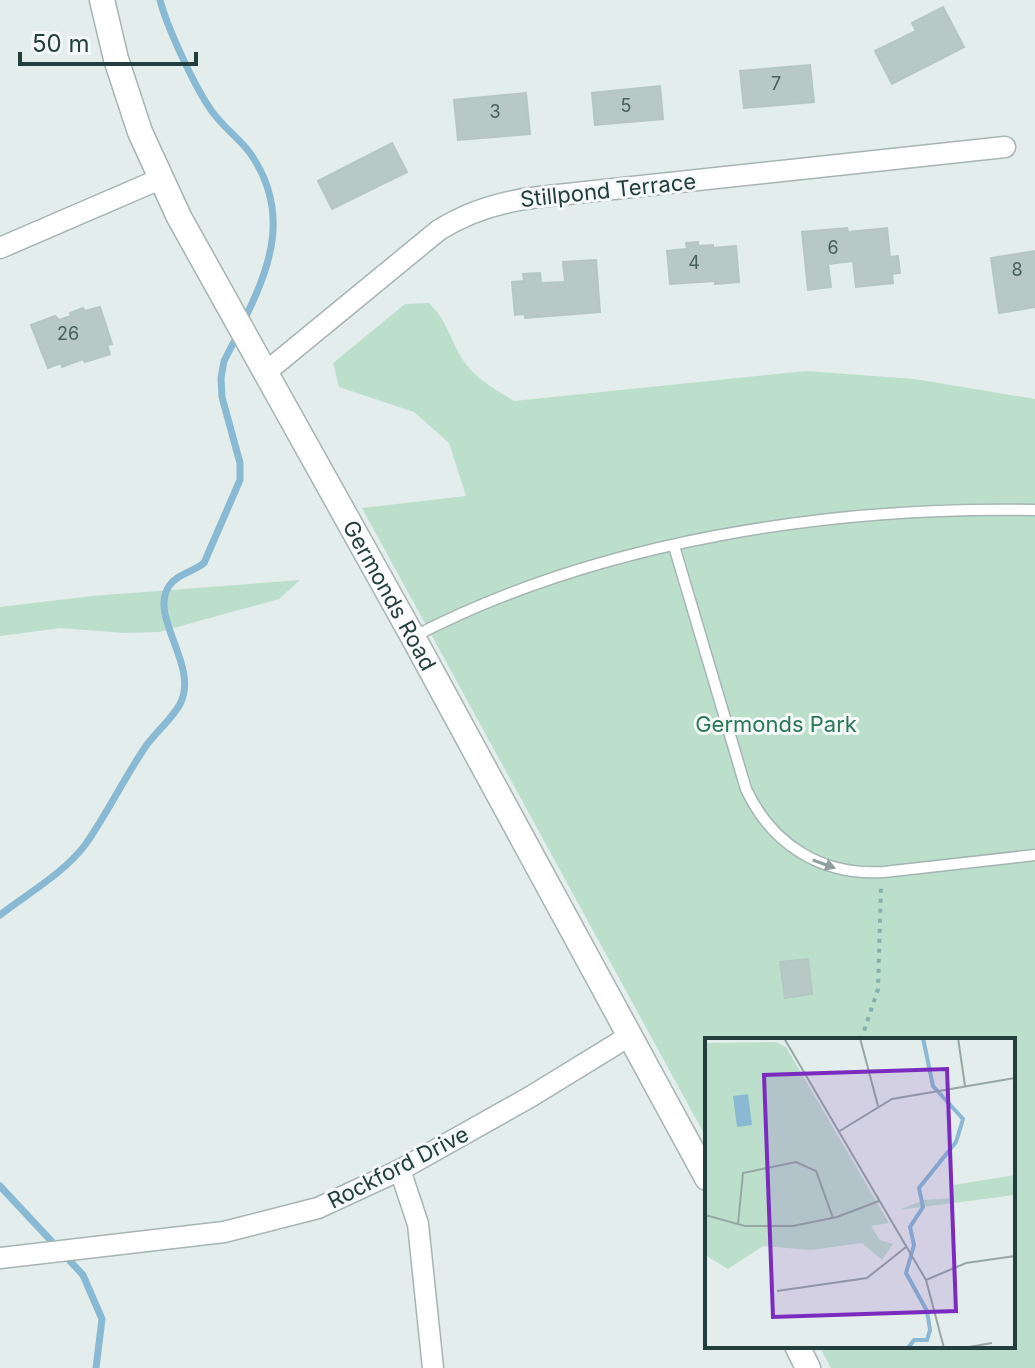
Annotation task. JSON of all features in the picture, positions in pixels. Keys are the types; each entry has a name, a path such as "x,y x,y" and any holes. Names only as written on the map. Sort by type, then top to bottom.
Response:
{"street":[{"name":"Germonds Road","path":"102,0 124,86 160,179 705,1174"},
{"name":"Stillpond Terrace","path":"266,372 439,230 458,218 487,207 539,197 1005,147"},
{"path":"0,248 160,179"},
{"name":"Rockford Drive","path":"0,1258 224,1232 318,1208 400,1170 530,1097 631,1035"},
{"path":"400,1170 418,1224 433,1368"},
{"path":"798,1348 808,1368"}],"lane":[{"path":"413,637 457,615 510,595 674,546 841,517 935,511 1035,510"},
{"path":"674,546 746,789 762,819 783,842 819,863 846,871 884,872 1035,855"}],"path":[{"path":"862,1038 878,989 881,886"}],"green space":[{"name":"Germonds Park","path":"429,303 444,322 472,371 514,401 806,371 915,379 1035,399 1035,1368 831,1368 820,1348 1015,1348 1015,1038 705,1038 705,1135 362,508 466,496 449,443 414,412 339,387 333,363 405,304"},
{"path":"300,580 279,599 159,632 124,633 61,628 0,636 0,607 92,596"}],"building":[{"path":"943,7 964,47 892,84 875,51 916,31 912,23"},
{"path":"810,65 814,102 744,108 740,71"},
{"path":"660,86 663,119 595,125 592,93"},
{"path":"526,93 530,134 458,140 454,100"},
{"path":"392,143 407,172 332,209 318,181"},
{"path":"847,228 848,232 887,228 890,257 898,256 900,273 892,274 893,283 856,287 853,261 828,264 831,287 808,290 802,232"},
{"path":"698,242 698,246 713,245 713,248 736,246 739,282 670,284 667,251 687,249 686,243"},
{"path":"1035,251 1035,307 999,313 991,258"},
{"path":"596,260 600,312 525,318 525,314 515,315 512,282 524,281 523,274 540,273 541,283 565,282 563,262"},
{"path":"100,307 112,344 107,345 110,354 48,368 31,325 55,316 59,320 83,308 85,311"},
{"path":"808,959 812,994 785,998 780,962"}],"waterway":[{"path":"160,0 174,39 203,97 218,120 250,153 270,196 273,217 269,259 243,322"},
{"path":"0,915 56,874 85,845 146,746 180,704 184,674 165,612 164,598 172,582 204,563 240,480 240,463 222,397 221,378 224,361 238,334"},
{"path":"0,1186 83,1275 102,1319 96,1368"}]}
